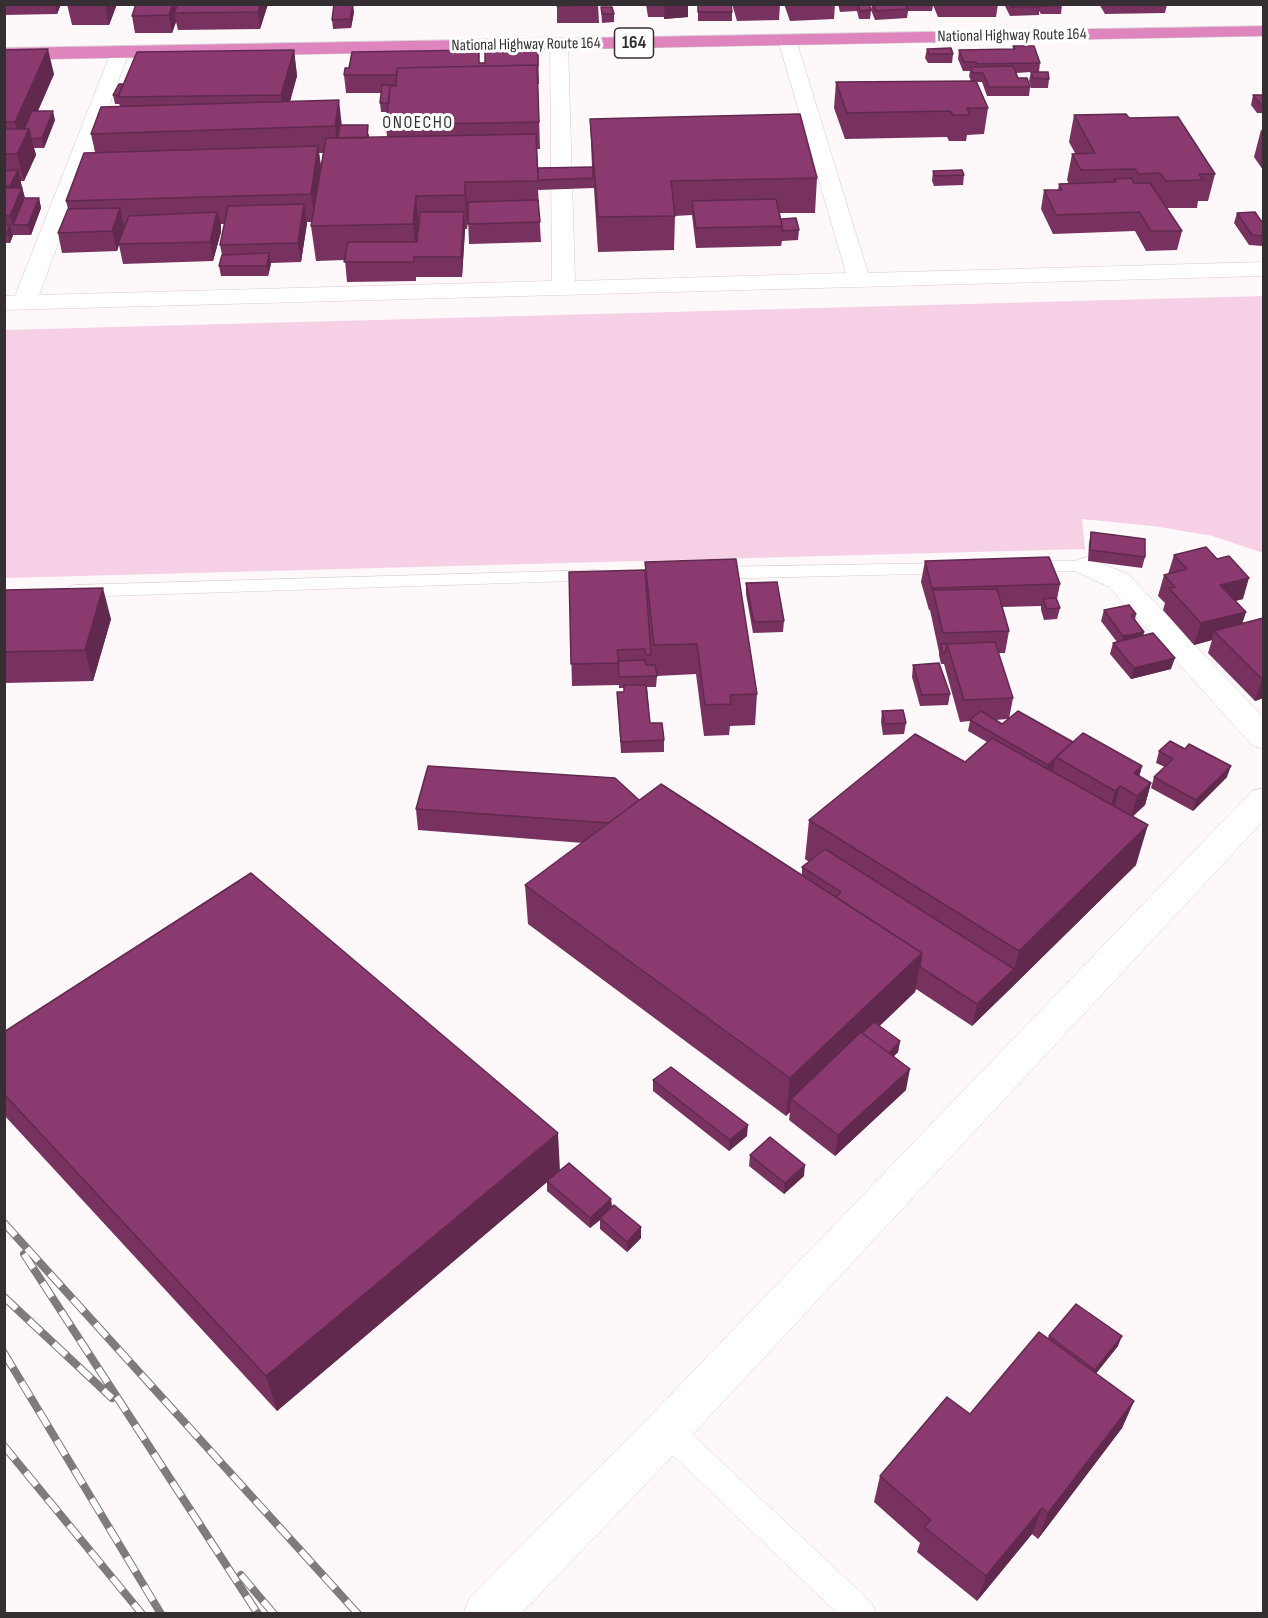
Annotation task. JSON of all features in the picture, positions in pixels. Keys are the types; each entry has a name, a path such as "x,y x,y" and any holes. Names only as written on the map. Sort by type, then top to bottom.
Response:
{"highway":[{"name":"National Highway Route 164","path":"4,54 1263,31"}],"street":[{"path":"787,40 859,280"},
{"path":"559,45 564,287"},
{"path":"120,52 14,303 1263,269"},
{"path":"1088,566 1119,581 1263,738"},
{"path":"487,1614 667,1430 1263,799"}],"lane":[{"path":"1004,568 1088,566"},
{"path":"696,573 969,568"},
{"path":"52,592 613,575"},
{"path":"667,1430 861,1614"}],"shaded area":[{"path":"1263,296 1263,553 1213,536 1153,526 1082,519 1085,549 5,578 5,330"}],"building":[{"path":"136,4 173,4 169,15 132,16"},
{"path":"178,4 260,4 258,12 174,13"},
{"path":"334,4 353,4 350,19 332,20"},
{"path":"557,4 598,4 598,5 557,6"},
{"path":"698,4 731,4 732,12 698,12"},
{"path":"858,4 869,4 871,10 860,11"},
{"path":"873,4 905,4 908,9 876,11"},
{"path":"1010,4 1039,4 1040,7 1011,7"},
{"path":"1042,4 1062,4 1062,5 1042,6"},
{"path":"601,7 612,7 614,14 602,14"},
{"path":"1013,46 1034,46 1040,63 977,64 976,62 964,62 959,50 1015,49"},
{"path":"538,48 538,66 397,68 397,75 344,75 345,68 349,68 352,52 479,50 479,63 485,63 485,49"},
{"path":"951,48 953,54 929,54 927,49"},
{"path":"48,49 15,122 4,122 4,50"},
{"path":"294,50 281,95 118,97 137,52"},
{"path":"537,65 539,122 386,125 390,86 396,86 397,68"},
{"path":"1013,66 1018,78 1027,78 1030,87 989,87 983,73 973,73 970,67"},
{"path":"1031,72 1048,72 1049,79 1033,78"},
{"path":"976,81 988,108 967,108 970,115 953,115 950,111 847,113 836,82"},
{"path":"119,84 123,84 118,95 113,95"},
{"path":"382,85 396,85 390,86 389,103 380,103"},
{"path":"1253,95 1263,95 1263,104 1260,104"},
{"path":"339,100 335,126 91,134 101,107"},
{"path":"32,111 53,111 42,138 31,139 29,129 24,129"},
{"path":"800,114 817,178 671,181 675,216 598,217 590,119"},
{"path":"1126,114 1129,118 1178,117 1215,174 1199,174 1203,180 1166,181 1160,173 1138,174 1135,169 1081,170 1072,154 1095,153 1074,115"},
{"path":"340,125 368,125 367,138 338,138"},
{"path":"4,129 29,129 17,154 4,154"},
{"path":"536,134 538,181 465,182 465,195 416,196 413,224 311,226 326,138"},
{"path":"318,146 311,194 66,201 84,153"},
{"path":"593,167 593,178 538,180 538,168"},
{"path":"18,170 10,186 4,186 4,171"},
{"path":"962,170 964,175 935,176 933,171"},
{"path":"1131,178 1134,183 1150,183 1182,231 1151,231 1139,212 1056,215 1044,190 1062,190 1059,184 1116,182 1114,179"},
{"path":"4,188 22,188 10,216 4,216"},
{"path":"24,198 39,198 28,225 13,225"},
{"path":"776,199 782,226 696,228 692,201"},
{"path":"538,200 540,222 468,224 468,202"},
{"path":"304,204 298,243 220,245 228,206"},
{"path":"120,208 112,231 58,233 68,209"},
{"path":"217,212 210,242 118,244 129,216"},
{"path":"420,212 464,212 461,257 414,257 414,262 344,262 348,242 417,242"},
{"path":"1255,212 1263,221 1263,236 1252,235 1237,213"},
{"path":"796,218 799,230 782,231 781,219"},
{"path":"10,225 7,233 4,233 4,226"},
{"path":"269,253 267,266 219,266 222,255"},
{"path":"1091,532 1145,539 1145,557 1090,550"},
{"path":"1206,547 1217,559 1229,556 1249,578 1220,585 1246,612 1201,623 1169,588 1175,587 1164,575 1187,569 1174,555"},
{"path":"1049,557 1060,584 932,588 925,561"},
{"path":"736,559 757,694 730,695 731,704 705,705 697,644 654,645 645,562"},
{"path":"645,570 651,655 646,655 645,649 617,650 619,663 571,664 569,572"},
{"path":"777,582 784,621 754,622 746,583"},
{"path":"103,588 85,650 4,652 4,590"},
{"path":"997,589 1009,631 943,633 933,590"},
{"path":"1056,598 1060,608 1047,609 1043,599"},
{"path":"1129,605 1136,614 1131,615 1144,632 1123,636 1104,610"},
{"path":"1263,618 1263,678 1262,679 1214,631"},
{"path":"1153,633 1175,658 1134,668 1113,643"},
{"path":"995,642 1013,698 964,700 947,644"},
{"path":"941,644 947,644 945,653 942,653"},
{"path":"645,660 646,665 655,665 657,676 619,677 618,661"},
{"path":"939,663 950,694 922,695 913,665"},
{"path":"624,685 646,685 650,723 662,723 664,740 621,742 617,692 624,692"},
{"path":"903,710 906,723 885,724 882,711"},
{"path":"981,711 1002,724 1018,711 1073,742 1048,765 970,720"},
{"path":"1083,733 1142,766 1134,773 1151,783 1137,796 1120,786 1115,791 1056,757"},
{"path":"915,734 965,762 992,738 1148,825 1019,951 809,820"},
{"path":"1170,741 1185,749 1189,744 1231,766 1196,800 1154,777 1173,759 1159,751"},
{"path":"428,766 615,778 639,800 609,823 416,809"},
{"path":"661,784 922,953 790,1078 525,885"},
{"path":"825,849 1014,969 977,1004 920,967 922,953 836,897 841,892 802,867"},
{"path":"251,873 558,1133 266,1376 4,1094 4,1032"},
{"path":"874,1022 900,1041 889,1053 862,1033"},
{"path":"861,1032 910,1069 838,1135 791,1099"},
{"path":"671,1067 748,1125 730,1140 653,1080"},
{"path":"770,1137 805,1165 785,1183 750,1155"},
{"path":"569,1163 611,1199 590,1218 547,1181"},
{"path":"614,1205 641,1227 627,1242 600,1218"},
{"path":"1076,1304 1122,1336 1095,1370 1049,1336"},
{"path":"1039,1332 1134,1401 1048,1513 1042,1508 986,1576 924,1527 931,1520 880,1476 947,1397 970,1414"}],"railway":[{"path":"4,1223 358,1614"},
{"path":"24,1254 258,1614"},
{"path":"4,1297 112,1398"},
{"path":"4,1353 161,1614"},
{"path":"4,1446 142,1614"},
{"path":"241,1575 274,1614"}],"district":[{"name":"ONOECHO","path":"418,123"}]}
